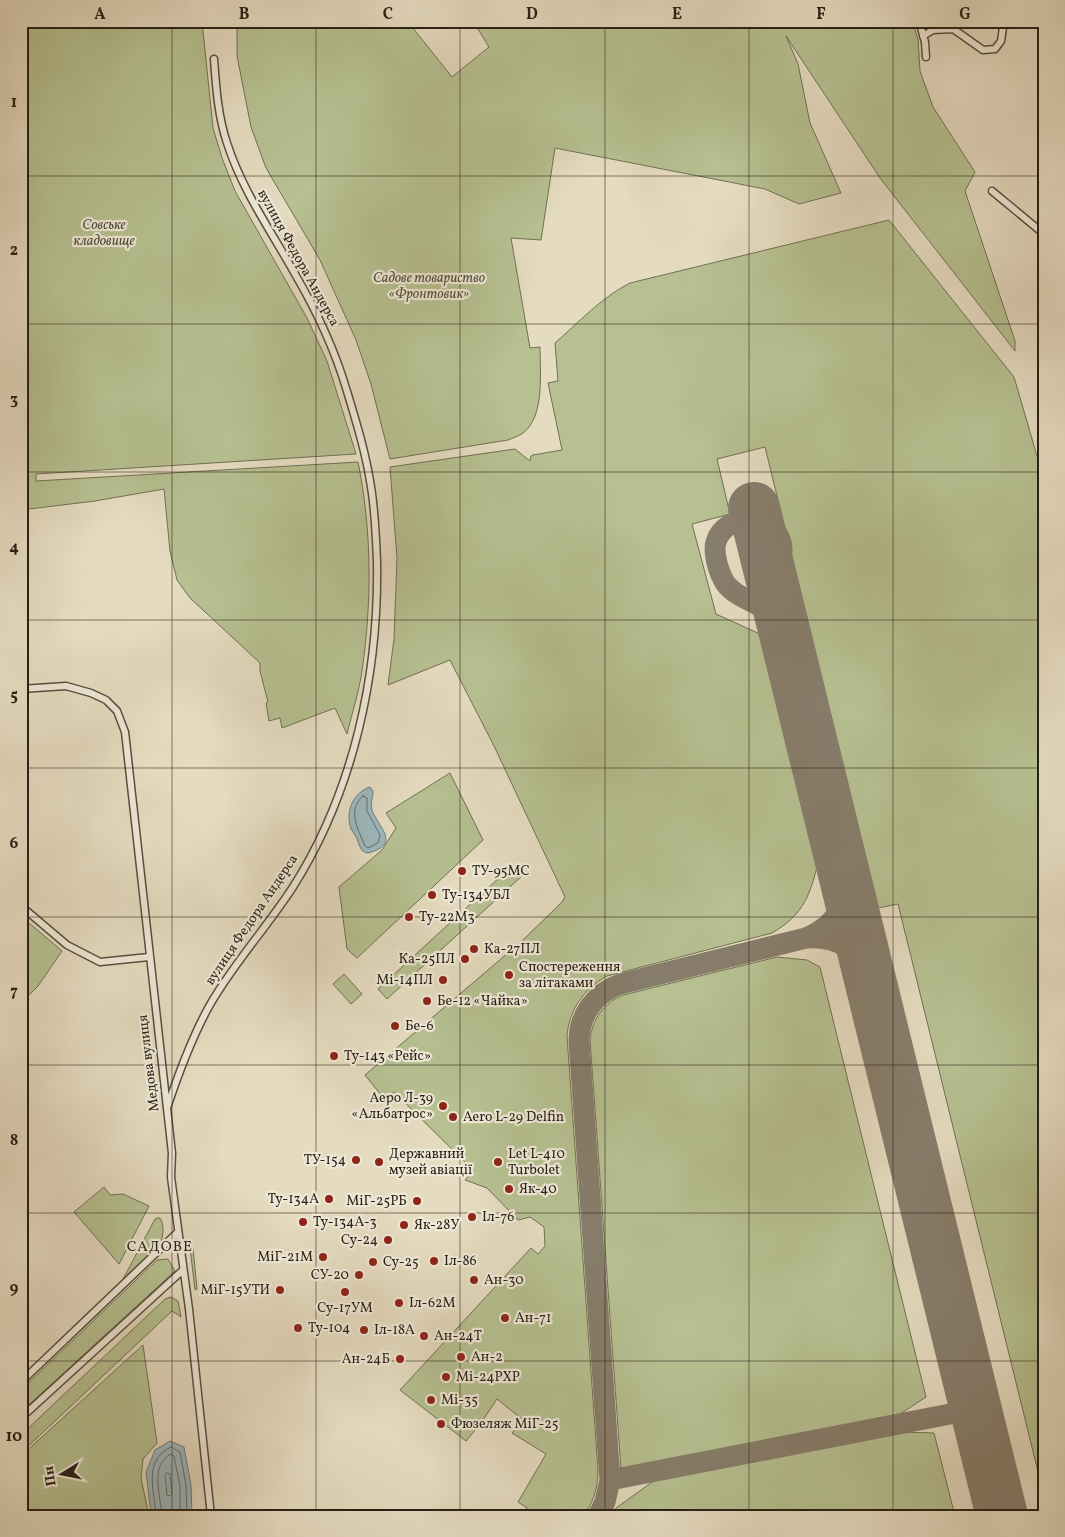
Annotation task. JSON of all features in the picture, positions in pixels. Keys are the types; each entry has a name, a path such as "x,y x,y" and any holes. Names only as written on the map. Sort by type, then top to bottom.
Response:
{"street":[{"path":"919,21 926,57"},
{"path":"942,21 983,50 995,49 1001,41 1004,21"},
{"path":"923,36 933,30 953,29"},
{"name":"вулиця Федора Андерса","path":"167,1108 179,1072 197,1029 212,1001 244,953 293,887 318,841 336,801 351,758 363,709 371,668 376,618 376,535 372,490 366,457 345,384 322,324 240,177 226,142 220,116 214,59"},
{"path":"992,191 1044,234"},
{"name":"Медова вулиця","path":"21,689 66,686 106,700 117,711 125,732 172,1153 171,1177 211,1516"},
{"path":"21,906 67,945 100,962 149,957"},
{"path":"21,1382 178,1232"},
{"path":"21,1418 183,1270"}],"green space":[{"name":"Совське кладовище","path":"21,21 202,21 213,128 222,158 235,191 307,318 327,361 356,454 36,474 36,481 358,462 363,488 368,540 368,619 362,671 347,734 335,708 282,728 280,718 269,721 266,703 268,702 260,671 260,663 190,598 177,580 170,551 164,489 95,501 21,510"},
{"name":"Садове товариство «Фронтовик»","path":"237,21 376,21 413,28 452,77 489,47 473,21 912,21 918,39 920,71 933,107 975,172 965,191 1015,341 1015,351 880,178 786,36 798,64 810,123 841,193 799,204 765,189 555,148 541,240 511,238 530,348 540,347 540,393 535,416 530,426 521,434 508,440 390,459 371,384 356,340 320,260 266,168 251,127 237,56"},
{"path":"889,220 1014,377 1044,480 1044,1496 898,904 878,908 765,447 717,459 730,514 692,524 716,614 760,634 817,867 811,888 802,906 790,920 772,933 607,976 591,987 574,1009 568,1026 567,1036 598,1470 597,1483 593,1499 584,1516 522,1516 527,1508 518,1502 546,1454 512,1433 523,1420 497,1399 466,1441 400,1390 531,1248 538,1254 545,1246 544,1227 530,1217 518,1220 487,1188 465,1180 472,1172 471,1168 394,1092 385,1100 365,1075 522,941 565,897 495,748 450,660 388,685 394,639 397,558 390,467 515,449 530,461 533,455 562,450 548,383 558,381 555,343 610,295 630,283"},
{"path":"450,773 483,840 357,958 347,949 339,887 382,850 396,828 386,813"},
{"path":"512,866 522,876 387,999 378,989"},
{"path":"21,916 62,951 38,986 21,1003"},
{"path":"777,957 807,960 820,967 926,1397 897,1416 621,1469 590,1040 593,1025 600,1013 610,1002 623,995"},
{"path":"344,974 362,994 351,1004 333,984"},
{"path":"104,1187 110,1195 123,1194 149,1206 119,1264 74,1212"},
{"path":"157,1218 160,1218 162,1222 163,1230 158,1250 102,1300 122,1281"},
{"path":"190,1248 193,1248 197,1289 195,1290"},
{"path":"168,1259 175,1271 21,1412 21,1390 157,1260"},
{"path":"171,1297 178,1301 181,1317 172,1311 21,1453 21,1435 165,1299"},
{"path":"143,1345 157,1443 143,1459 141,1478 149,1516 21,1516 21,1456"},
{"path":"901,1432 934,1433 955,1516 612,1516 616,1508 655,1480"}],"water":[{"path":"370,787 373,791 372,810 385,834 386,840 384,845 368,853 363,851 351,829 349,816 355,798"},
{"path":"170,1441 184,1447 191,1485 192,1516 151,1515 146,1472 155,1450"}],"taxiway":[{"path":"776,595 776,581 782,552 781,542 776,532 768,525 759,521 738,521 729,525 721,532 715,546 719,571 726,585 770,613 787,641"},
{"path":"598,1516 605,1502 610,1480 579,1041 582,1022 596,999 620,984 806,938 819,931 829,924 841,906 844,884 840,858"},
{"path":"806,938 828,939 846,946 859,960 870,979"},
{"path":"610,1480 976,1409"}],"runway":[{"path":"754,508 1002,1516"}],"place":[{"name":"ТУ-95МС","path":"462,871"},
{"name":"Ту-134УБЛ","path":"432,895"},
{"name":"Ту-22М3","path":"409,917"},
{"name":"Ка-27ПЛ","path":"474,949"},
{"name":"Ка-25ПЛ","path":"465,959"},
{"name":"Спостереження за літаками","path":"509,975"},
{"name":"Мі-14ПЛ","path":"443,980"},
{"name":"Бе-12 «Чайка»","path":"427,1001"},
{"name":"Бе-6","path":"395,1026"},
{"name":"Ту-143 «Рейс»","path":"334,1056"},
{"name":"Аеро Л-39 «Альбатрос»","path":"443,1106"},
{"name":"Aero L-29 Delfin","path":"453,1117"},
{"name":"ТУ-154","path":"356,1160"},
{"name":"Державний музей авіації","path":"379,1162"},
{"name":"Let L-410 Turbolet","path":"498,1162"},
{"name":"Як-40","path":"509,1189"},
{"name":"Ту-134А","path":"329,1199"},
{"name":"МіГ-25РБ","path":"417,1201"},
{"name":"Іл-76","path":"472,1217"},
{"name":"Ту-134А-3","path":"303,1222"},
{"name":"Як-28У","path":"404,1225"},
{"name":"Су-24","path":"388,1240"},
{"name":"МіГ-21М","path":"323,1257"},
{"name":"Іл-86","path":"434,1261"},
{"name":"Су-25","path":"373,1262"},
{"name":"СУ-20","path":"359,1275"},
{"name":"Ан-30","path":"474,1280"},
{"name":"МіГ-15УТИ","path":"280,1290"},
{"name":"Су-17УМ","path":"345,1292"},
{"name":"Іл-62М","path":"399,1303"},
{"name":"Ан-71","path":"505,1318"},
{"name":"Ту-104","path":"298,1328"},
{"name":"Іл-18А","path":"364,1330"},
{"name":"Ан-24Т","path":"424,1336"},
{"name":"Ан-2","path":"461,1357"},
{"name":"Ан-24Б","path":"400,1359"},
{"name":"Мі-24РХР","path":"446,1377"},
{"name":"Мі-35","path":"431,1400"},
{"name":"Фюзеляж МіГ-25","path":"441,1424"}],"district":[{"name":"САДОВЕ","path":"160,1247"}]}
